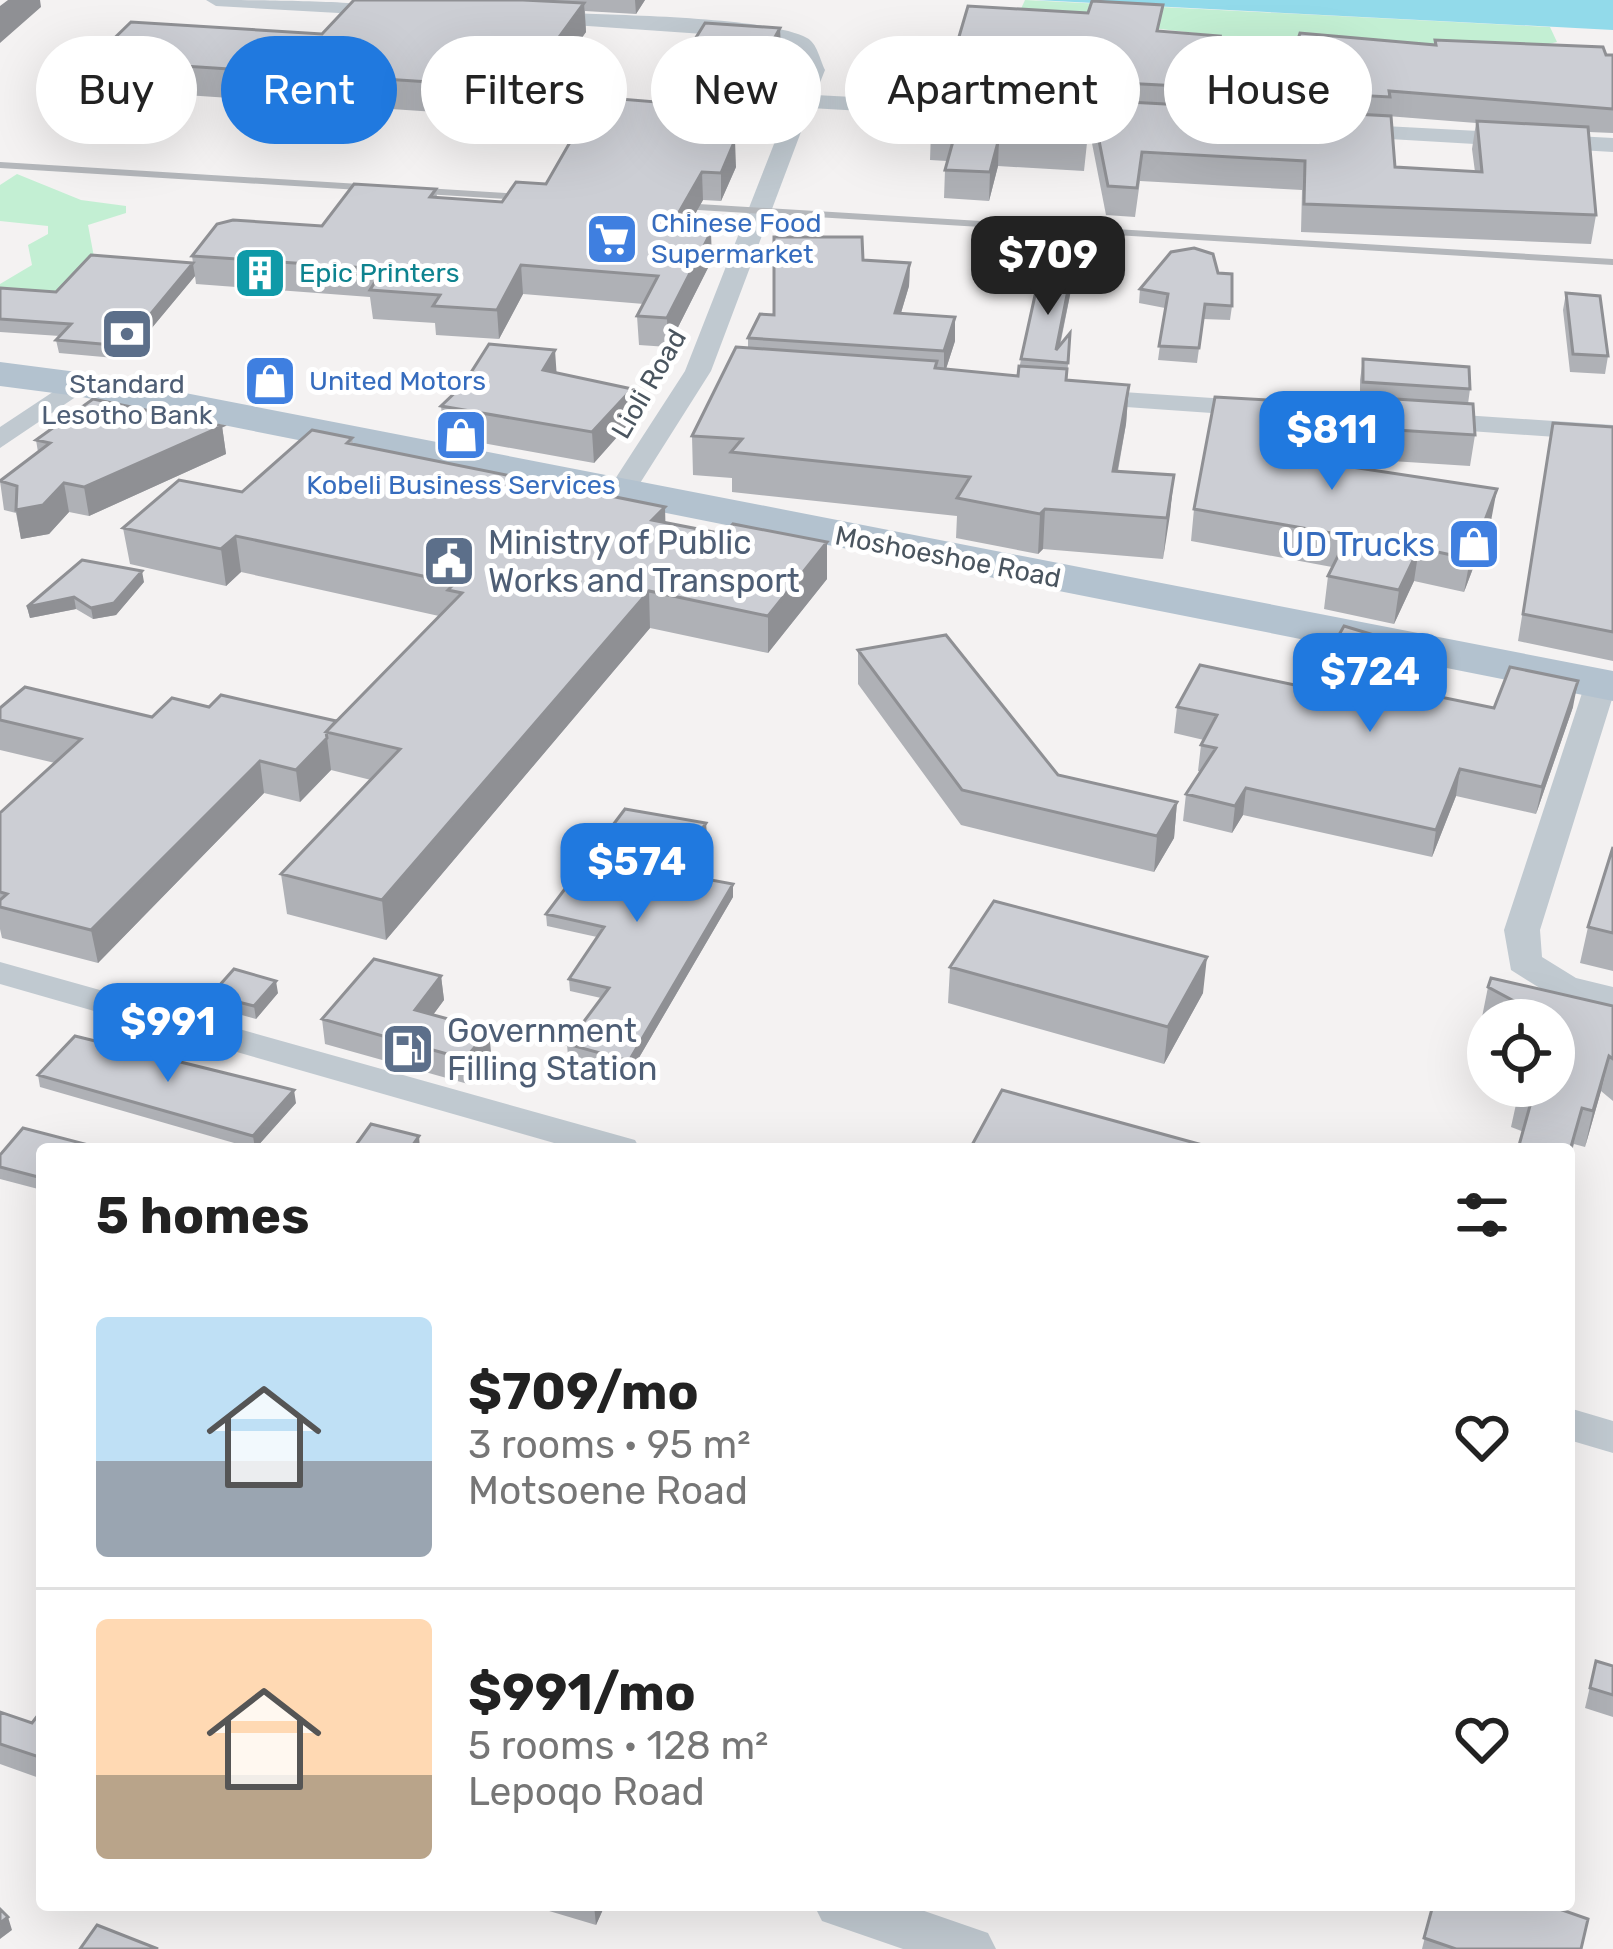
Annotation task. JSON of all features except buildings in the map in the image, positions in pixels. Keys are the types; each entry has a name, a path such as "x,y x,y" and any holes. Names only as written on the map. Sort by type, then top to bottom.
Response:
{"main road":[{"name":"Moshoeshoe Road","path":"0,374 77,385 1607,685"}],"street":[{"path":"216,0 418,11"},
{"name":"Lioli Road","path":"511,17 770,36"},
{"path":"1372,132 1613,145"},
{"name":"Lioli Road","path":"620,493 710,372 788,144"},
{"path":"0,440 77,385"},
{"path":"1050,394 1613,433"},
{"path":"1607,685 1522,930 1524,962 1564,987 1613,998"},
{"path":"0,973 600,1143"},
{"path":"1575,1426 1613,1436"},
{"path":"858,1911 970,1949"}],"green space":[{"path":"1025,0 1550,27 1557,42 1472,54 1388,51 1372,50 1372,36 1224,36 1020,11"},
{"path":"17,174 81,200 126,206 126,213 88,225 94,257 66,291 0,297 0,284 32,265 28,245 48,234 48,226 0,221 0,185"}],"water":[{"path":"1036,0 1613,0 1613,30"}],"railway":[{"path":"0,165 539,198"},
{"path":"665,205 1613,262"}],"place":[{"name":"Chinese Food Supermarket","path":"612,239"},
{"name":"Epic Printers","path":"260,273"},
{"name":"Standard Lesotho Bank","path":"127,334"},
{"name":"United Motors","path":"270,381"},
{"name":"Kobeli Business Services","path":"461,435"},
{"name":"UD Trucks","path":"1474,544"},
{"name":"Ministry of Public Works and Transport","path":"449,561"},
{"name":"Government Filling Station","path":"408,1049"}]}
